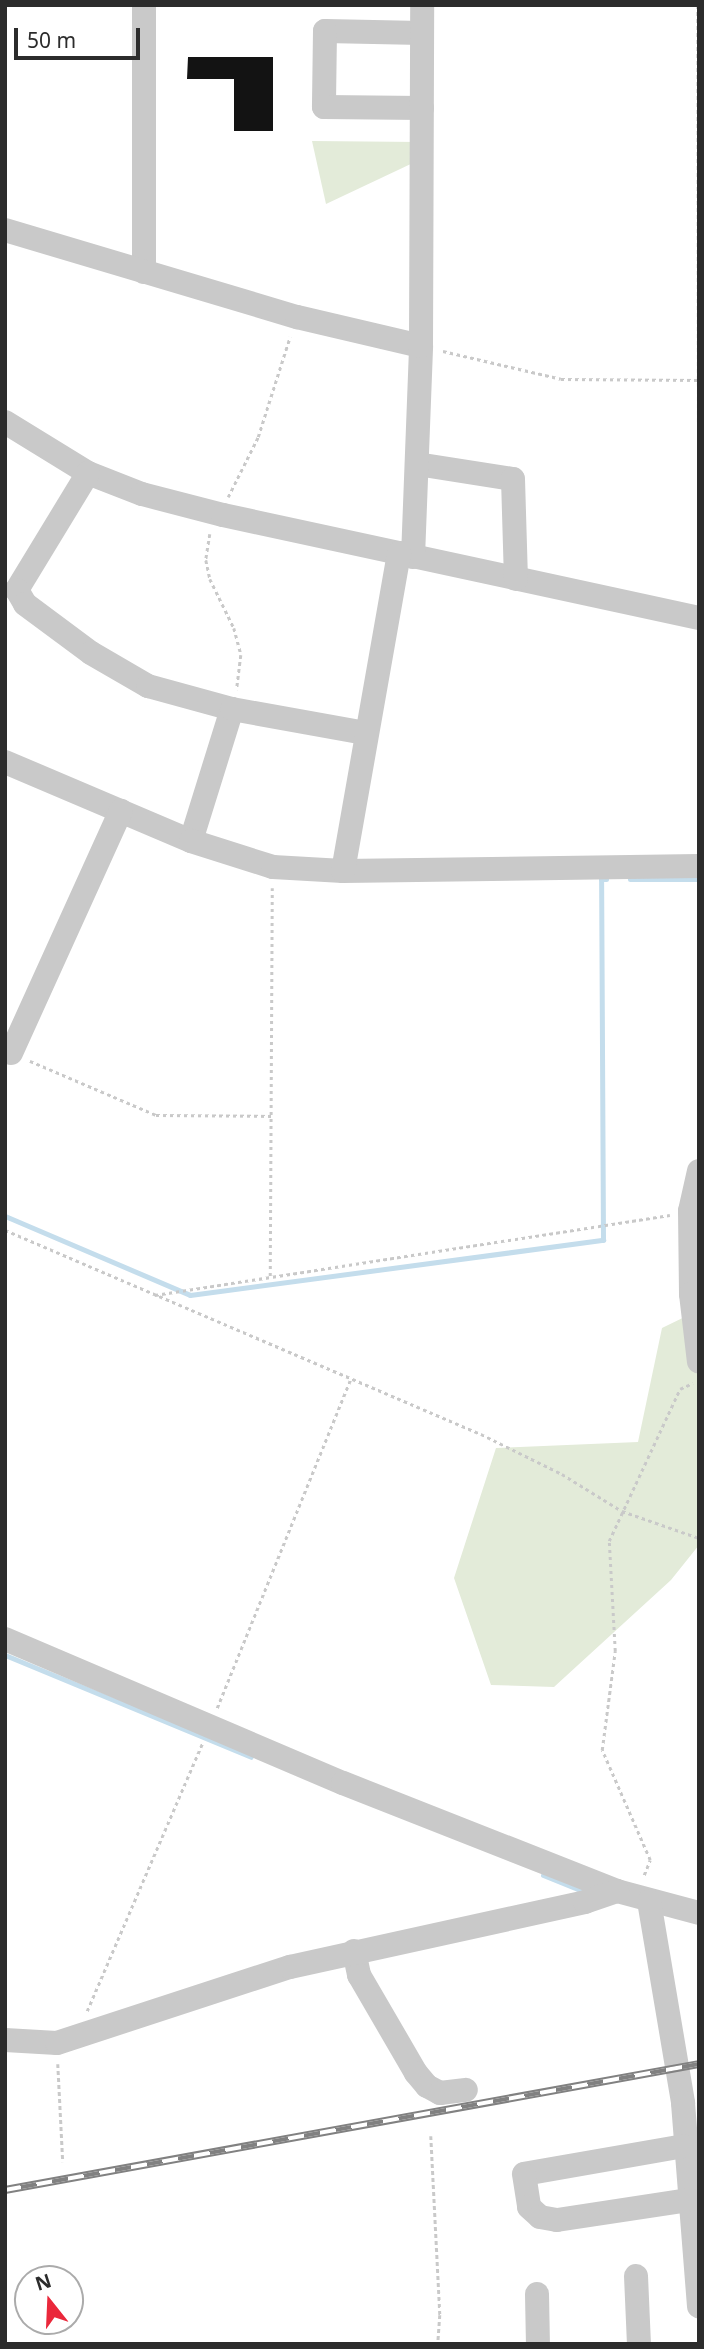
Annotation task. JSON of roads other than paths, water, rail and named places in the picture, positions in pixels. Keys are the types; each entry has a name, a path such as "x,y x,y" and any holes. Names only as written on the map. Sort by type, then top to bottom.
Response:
{"street":[{"path":"144,5 144,272"},
{"path":"343,871 366,733 406,555 417,464 421,346 422,5"},
{"path":"422,33 326,32 324,107 422,108"},
{"path":"5,230 297,317 421,346"},
{"path":"5,422 89,473 142,494 406,555 699,618"},
{"path":"417,464 513,479 516,579"},
{"path":"89,473 20,583 17,590 25,604 91,653 148,686 232,709 366,733"},
{"path":"191,841 232,709"},
{"path":"5,762 191,841 272,867 343,871 699,866"},
{"path":"11,1053 121,811"},
{"path":"699,1171 694,1211 691,1294 699,1363"},
{"path":"5,1639 343,1783 633,1896 699,1913"},
{"path":"5,2040 57,2043 222,1987 354,1951 584,1902 633,1896"},
{"path":"633,1896 682,2103 699,2306"},
{"path":"354,1951 359,1975 422,2079 440,2093 466,2090"},
{"path":"684,2146 524,2174 529,2207 540,2217 556,2220 689,2200"},
{"path":"636,2276 639,2344"},
{"path":"537,2294 538,2344"}],"waterway":[{"path":"5,1216 190,1295 603,1240 601,879 606,879"},
{"path":"630,879 699,879"},
{"path":"5,1655 251,1757"},
{"path":"543,1875 580,1890"}],"railway":[{"path":"5,2190 699,2064"}]}
